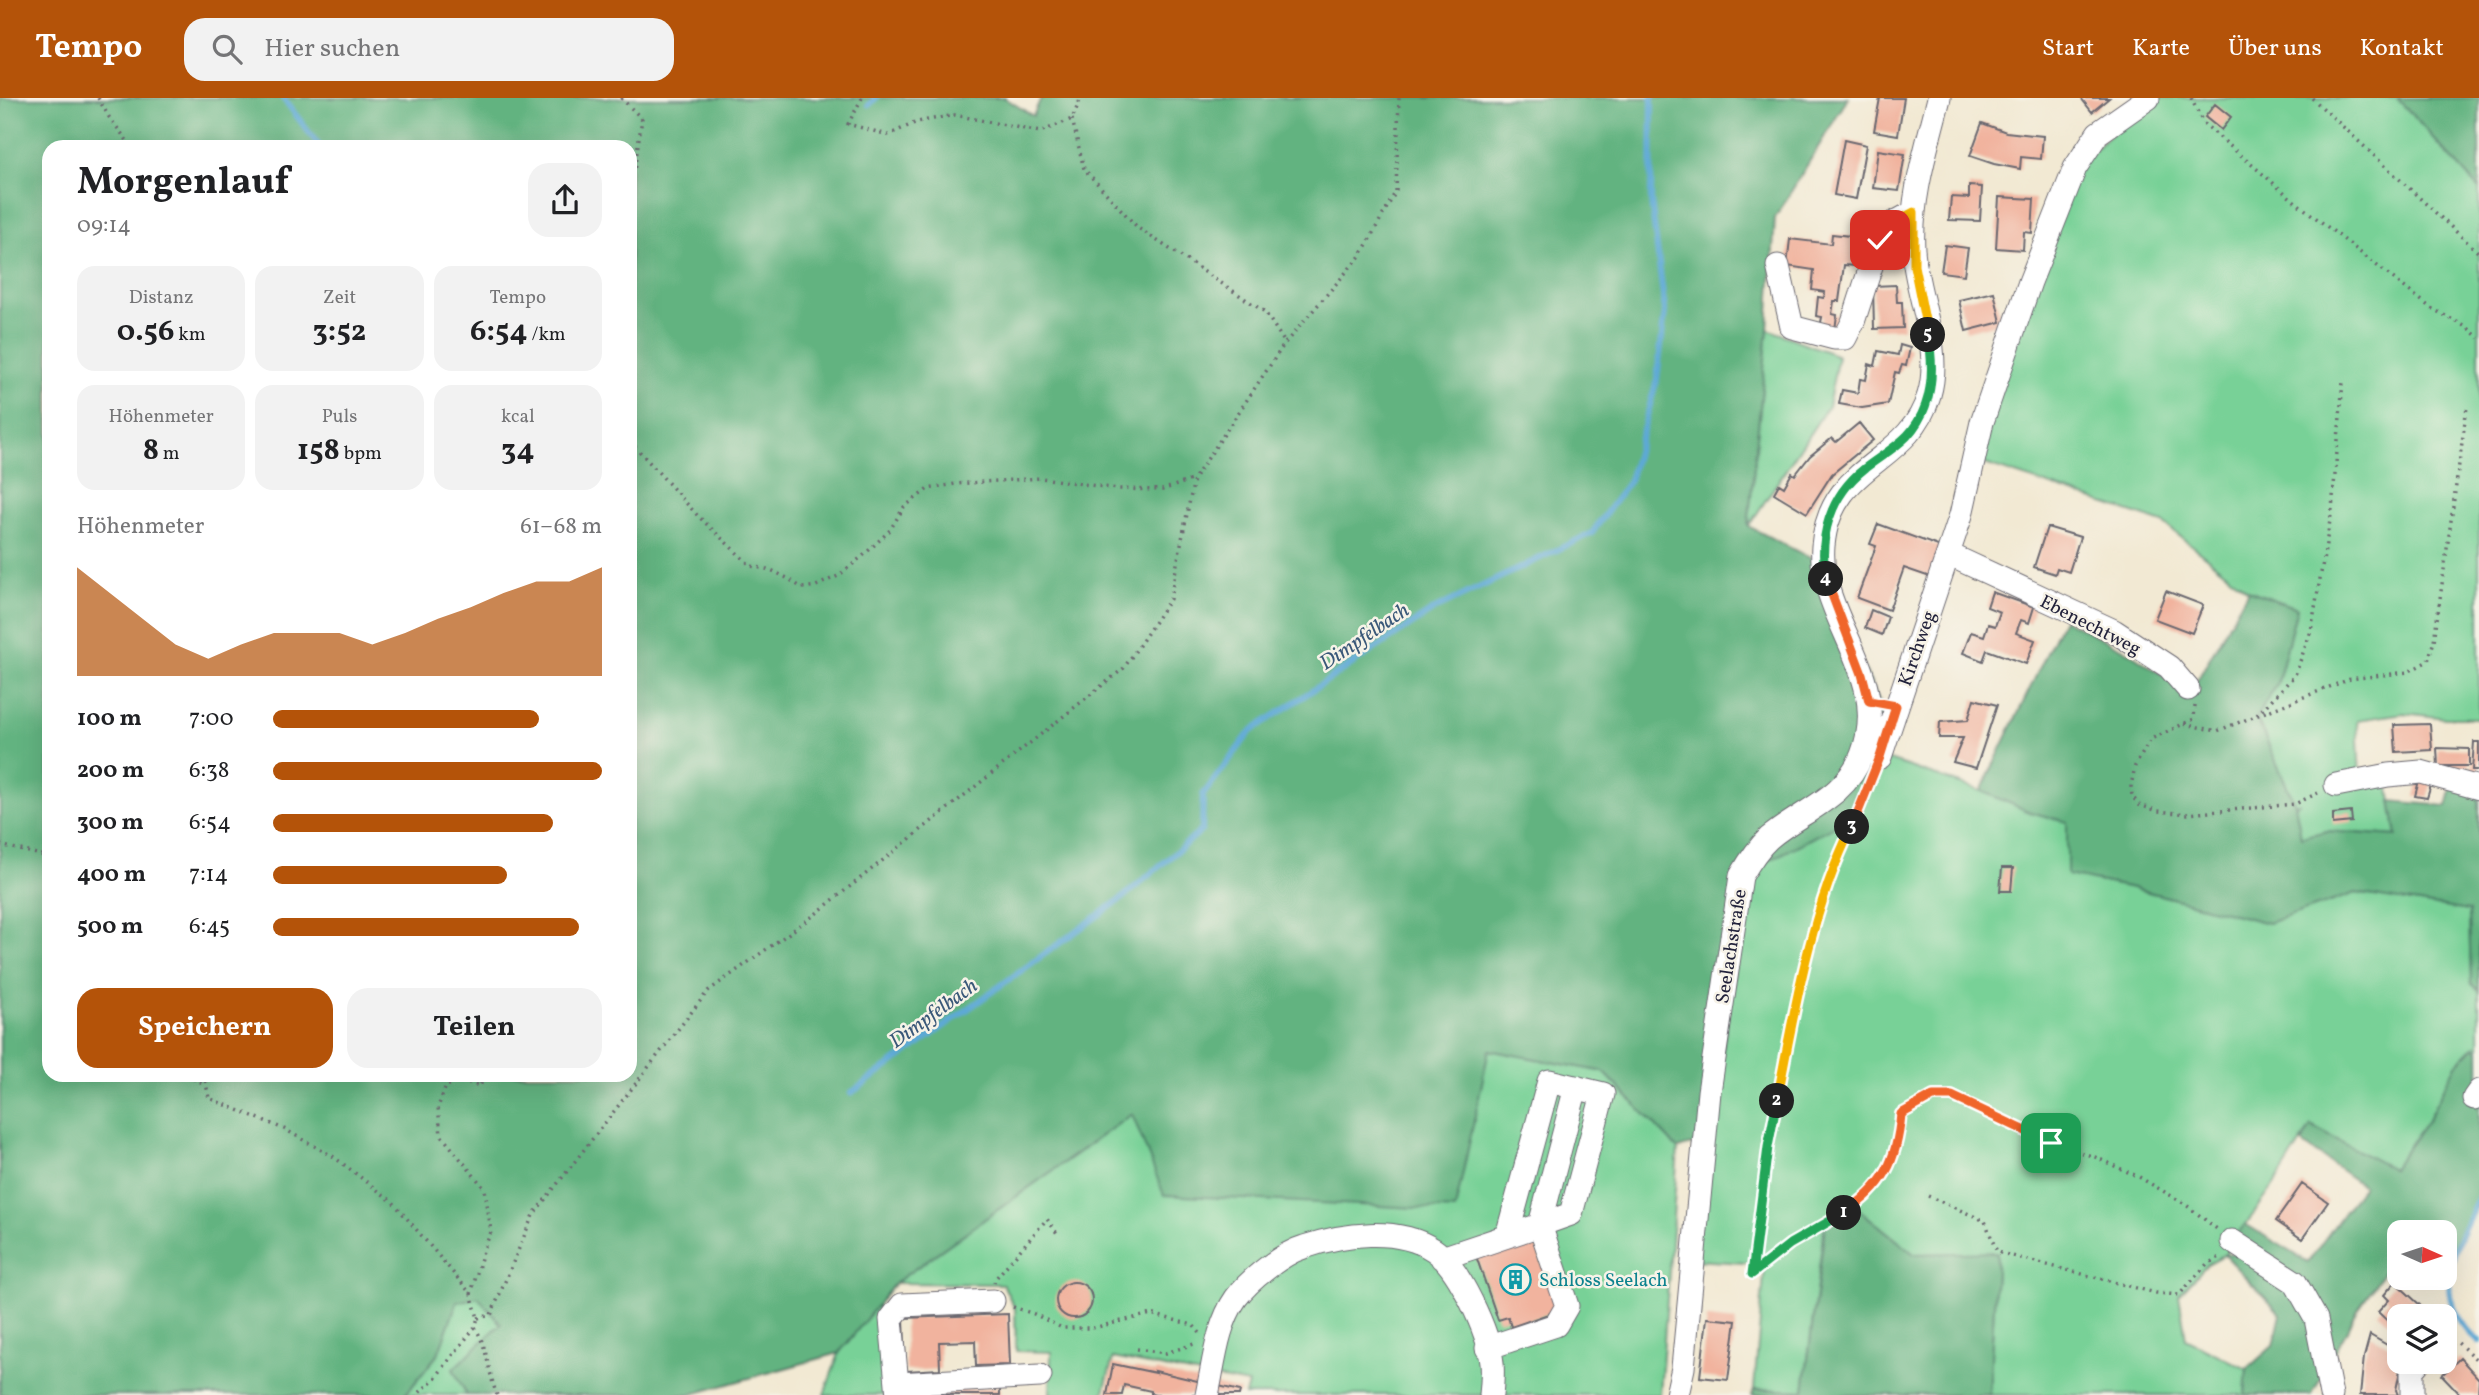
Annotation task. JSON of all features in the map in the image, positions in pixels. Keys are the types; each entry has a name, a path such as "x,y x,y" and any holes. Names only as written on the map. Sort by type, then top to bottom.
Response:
{"street":[{"name":"Seelachstraße","path":"1677,1395 1683,1368 1710,1080 1741,876 1752,856 1770,838 1826,801 1847,781 1862,755 1869,729 1869,701 1862,674 1826,582 1822,550 1829,519 1843,491 1858,474 1908,434 1922,413 1930,392 1933,363 1914,266 1914,212 1939,98"},
{"name":"Kirchweg","path":"1880,757 1961,514 1982,422 2030,282 2074,168 2098,133 2148,98"},
{"path":"1778,266 1792,327 1834,338 1845,338 1853,322 1882,229 1914,212"},
{"name":"Ebenechtweg","path":"1948,554 2114,631 2169,667 2188,689"},
{"path":"1869,701 1896,706"},
{"path":"2336,785 2421,772 2479,788"},
{"path":"1442,1258 1540,1225 1572,1214 1602,1094 1549,1081 1507,1236"},
{"path":"1488,1348 1556,1325 1567,1306 1540,1225 1576,1087"},
{"path":"1534,1136 1588,1149"},
{"path":"1520,1188 1575,1202"},
{"path":"1207,1395 1219,1337 1235,1300 1255,1277 1301,1247 1358,1234 1407,1238 1435,1251 1442,1258 1456,1275 1476,1311 1492,1361 1491,1395"},
{"path":"2239,1245 2295,1282 2316,1319 2331,1395"},
{"path":"993,1301 902,1305 891,1319 898,1389 1040,1376"},
{"path":"2412,1374 2412,1395"}],"path":[{"path":"98,98 127,140"},
{"path":"621,98 642,119 637,152"},
{"path":"862,98 848,124 888,135 917,122 955,116 1040,131 1072,119"},
{"path":"1081,98 1072,119 1084,169 1138,228 1265,312 1286,343"},
{"path":"637,1082 708,991 813,916 1124,668 1170,599 1194,479 1286,343 1361,255 1396,191 1399,98"},
{"path":"2190,98 2203,124 2292,199 2431,308 2468,328 2479,338"},
{"path":"2312,98 2479,253"},
{"path":"2256,717 2295,675 2311,631 2332,509 2343,382"},
{"path":"2184,724 2217,731 2350,679 2408,672 2428,661 2434,641 2467,407"},
{"path":"637,449 698,516 751,566 771,570 802,588 816,586 838,576 890,530 904,507 929,489 956,484 1041,478 1118,489 1162,490 1194,479"},
{"path":"2188,689 2196,708 2194,719 2151,739 2135,766 2132,796 2139,805 2158,811 2188,814 2295,804 2336,785"},
{"path":"1880,757 1860,812 1838,856 1819,910 1786,1050 1768,1147 1752,1274 1790,1244 1825,1226 1859,1203 1883,1179 1899,1142 1901,1114 1933,1096 1952,1096 2051,1143 2095,1157 2139,1177 2185,1204 2239,1245 2207,1264 2179,1295 2156,1293 1997,1252 1985,1221 1928,1196"},
{"path":"0,845 42,855"},
{"path":"201,1082 206,1084 209,1098 294,1134 334,1157 393,1202 471,1294 478,1318 475,1327 436,1377 417,1395"},
{"path":"460,1082 446,1086 438,1107 441,1135 485,1189 491,1231 471,1294"},
{"path":"466,1082 480,1087 482,1082"},
{"path":"478,1318 491,1315 533,1215 637,1082"},
{"path":"1059,1236 1047,1219 995,1279 993,1301 1034,1314 1062,1328 1093,1328 1151,1314 1193,1325 1206,1341 1166,1353 1137,1349"},
{"path":"475,1327 481,1338 497,1395"},
{"path":"2457,1342 2479,1362"}],"green space":[{"path":"0,98 1005,98 1033,116 1041,98 1848,98 1775,218 1768,329 1748,526 1814,560 1885,714 1880,757 1860,812 1748,872 1710,1140 1678,1149 1604,1072 1489,1050 1455,1210 1164,1195 1132,1114 895,1283 839,1353 689,1395 467,1395 453,1369 501,1324 478,1297 457,1302 438,1354 405,1395 0,1395"},
{"path":"2148,98 2397,98 2479,189 2479,718 2446,718 2404,713 2357,720 2360,779 2388,775 2397,836 2327,831 2301,838 2295,806 2300,802 2295,804 2256,717 2277,685 2297,608 2248,590 2163,523 1982,463 2007,348 2075,168"},
{"path":"2397,98 2479,98 2479,189"},
{"path":"1768,329 1838,356 1828,406 1748,527"},
{"path":"2248,590 2297,608 2277,685 2256,717 2295,804 2301,837 2327,831 2397,836 2391,801 2447,806 2453,784 2479,794 2479,990 2471,983 2469,911 2356,893 2268,923 2133,888 2067,875 2067,822 2030,812 1981,791 2063,619 2124,649 2190,693"},
{"path":"1880,757 2068,822 2068,875 2133,888 2268,923 2356,893 2469,911 2471,983 2479,990 2479,1051 2476,1046 2456,1065 2428,1119 2391,1170 2311,1126 2273,1187 2224,1255 2207,1264 2179,1295 2186,1339 2247,1369 2245,1395 1989,1395 1997,1253 1914,1254 1857,1208 1824,1226 1804,1391 1754,1389 1765,1264 1693,1260 1748,872"},
{"path":"2475,1046 2479,1051 2479,1204 2457,1241 2457,1220 2387,1220 2387,1267 2358,1309 2312,1395 2245,1395 2247,1369 2274,1345 2281,1314 2224,1255 2245,1250 2232,1241 2245,1224 2308,1262 2363,1186 2302,1143 2311,1126 2392,1169 2428,1119 2456,1065"},
{"path":"1488,1050 1604,1072 1678,1149 1660,1395 1245,1395 1248,1384 1113,1358 1103,1395 1050,1395 1051,1352 1016,1351 1015,1309 1003,1284 895,1283 1132,1114"},
{"path":"1857,1208 1914,1254 1997,1252 1989,1395 1752,1395 1754,1389 1804,1391 1825,1226"},
{"path":"479,1296 501,1324 453,1369 467,1395 405,1395 438,1354 457,1302"},
{"path":"878,1304 888,1395 824,1395 839,1353"}],"building":[{"path":"1880,98 1904,98 1898,135 1874,131"},
{"path":"2081,98 2109,98 2092,112"},
{"path":"2215,104 2231,117 2221,130 2205,117"},
{"path":"1982,123 2006,132 2043,136 2041,159 2021,157 2020,169 1970,156"},
{"path":"1844,140 1866,145 1856,199 1834,195"},
{"path":"1878,150 1905,154 1899,191 1873,188"},
{"path":"1969,186 1982,187 1980,221 1949,220 1951,197 1969,198"},
{"path":"1999,197 2034,199 2032,233 2024,232 2023,250 1996,248"},
{"path":"1832,234 1859,237 1855,266 1844,265 1839,301 1834,301 1832,314 1837,315 1835,330 1820,328 1822,317 1816,316 1818,297 1824,298 1825,292 1812,290 1814,270 1787,266 1790,239 1831,244"},
{"path":"1945,245 1968,248 1964,275 1941,272"},
{"path":"1896,285 1897,302 1902,302 1903,328 1874,329 1873,286"},
{"path":"1994,292 2001,322 1966,331 1959,300"},
{"path":"1900,345 1910,348 1906,366 1902,365 1899,373 1895,372 1888,404 1862,408 1839,404 1842,390 1858,393 1860,379 1866,380 1869,364 1875,366 1878,351 1898,355"},
{"path":"1859,423 1873,440 1832,474 1807,513 1774,493 1779,484 1784,487 1792,473 1795,475 1810,456 1832,438 1836,442"},
{"path":"1878,524 1941,547 1930,577 1904,568 1889,610 1857,598 1876,546 1870,544"},
{"path":"2047,527 2080,537 2069,572 2057,568 2055,574 2034,567"},
{"path":"2166,591 2203,605 2192,633 2155,619"},
{"path":"1992,592 2034,607 2029,623 2021,620 2016,633 2035,640 2026,664 1987,650 1983,661 1963,653 1971,632 1984,636 1988,624 1995,626 2000,612 1987,607"},
{"path":"1871,610 1888,617 1882,635 1865,628"},
{"path":"1974,699 1997,705 1976,768 1953,762 1963,738 1939,738 1940,722 1968,720"},
{"path":"2430,724 2432,750 2396,752 2394,725"},
{"path":"2474,742 2479,742 2479,770 2472,770"},
{"path":"2437,748 2469,749 2469,766 2438,766"},
{"path":"2420,777 2432,782 2427,798 2415,796"},
{"path":"2351,812 2352,822 2333,824 2333,814"},
{"path":"2002,868 2013,868 2011,891 2000,891"},
{"path":"2302,1184 2328,1202 2302,1239 2276,1221"},
{"name":"Schloss Seelach","path":"1533,1236 1557,1303 1551,1313 1511,1327 1508,1317 1498,1320 1476,1256"},
{"path":"1074,1282 1087,1287 1092,1300 1087,1313 1074,1318 1061,1313 1056,1300 1061,1287"},
{"path":"2388,1290 2404,1290 2419,1304 2387,1304 2387,1321 2378,1312 2389,1300 2384,1295"},
{"path":"1008,1314 1010,1365 976,1366 975,1341 939,1342 940,1369 906,1371 904,1318"},
{"path":"1707,1318 1736,1321 1728,1380 1700,1377"},
{"path":"2370,1335 2387,1345 2387,1374 2399,1374 2396,1390 2398,1395 2360,1395 2364,1357"},
{"path":"2460,1358 2479,1379 2478,1395 2461,1395 2442,1375 2457,1374 2457,1361"},
{"path":"1113,1364 1240,1391 1239,1395 1155,1395 1151,1394 1151,1391 1124,1385 1122,1395 1107,1395"},
{"path":"1000,1387 1000,1395 925,1395 924,1392"}],"waterway":[{"path":"283,98 315,140"},
{"path":"869,105 876,98"},
{"name":"Dimpfelbach","path":"851,1093 1121,899 1202,830 1203,795 1251,731 1435,609 1592,533 1629,481 1657,379 1665,311 1651,201 1652,98"},
{"path":"2479,1197 2454,1254 2449,1290 2453,1307 2463,1325 2479,1342"}],"place":[{"name":"Schloss Seelach","path":"1516,1279"}],"route":[{"path":"1880,240 1882,229 1914,212 1914,266 1933,363 1930,392 1918,421 1908,434 1853,479 1834,504 1824,533 1822,550 1826,582 1862,674 1869,701 1896,706 1860,812 1838,856 1819,910 1786,1050 1768,1147 1752,1274 1790,1244 1825,1226 1859,1203 1883,1179 1899,1142 1901,1114 1933,1096 1952,1096 2051,1143"}]}
